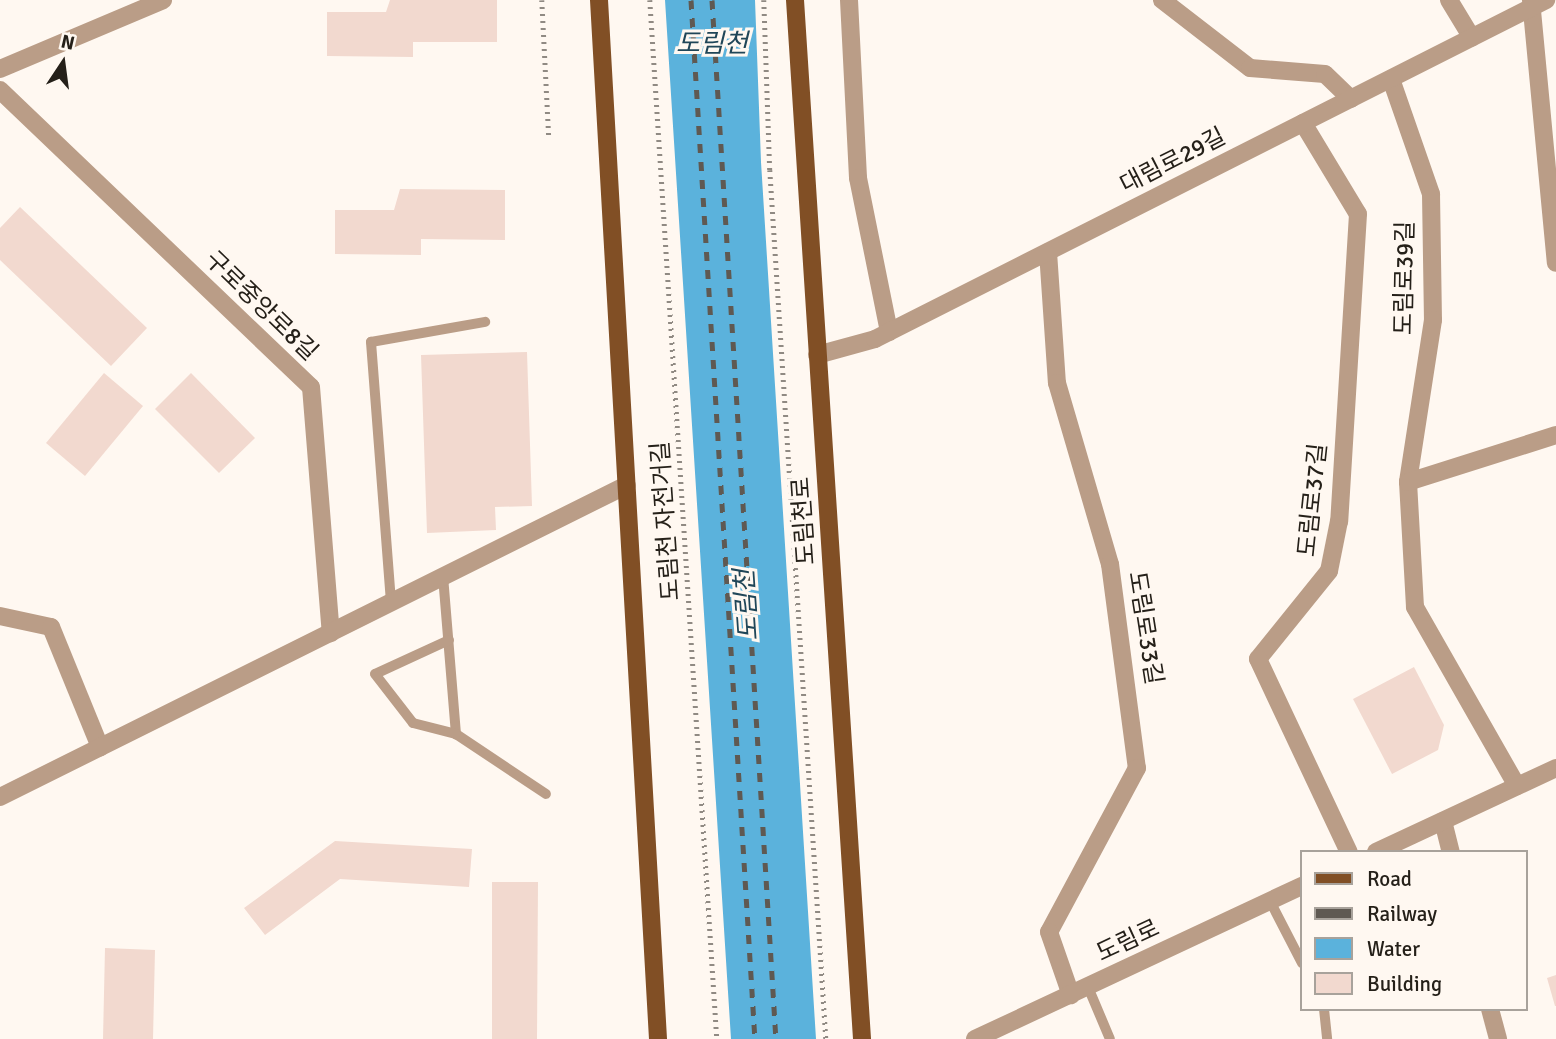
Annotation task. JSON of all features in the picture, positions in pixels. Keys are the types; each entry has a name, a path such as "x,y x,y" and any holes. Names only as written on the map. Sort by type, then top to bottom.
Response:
{"main road":[{"path":"599,0 658,1039"},
{"name":"도림천로","path":"795,0 862,1039"}],"street":[{"path":"0,69 163,0"},
{"path":"849,0 858,178 889,332"},
{"path":"1162,0 1250,68 1325,74 1351,99"},
{"path":"1449,0 1472,38"},
{"path":"1536,3 1556,263"},
{"name":"대림로29길","path":"817,355 889,332 1472,38 1536,3"},
{"name":"도림로39길","path":"1391,79 1431,194 1433,320 1408,482 1415,607 1517,786"},
{"name":"구로중앙로8길","path":"0,90 311,387 331,632"},
{"name":"도림로37길","path":"1303,123 1358,214 1339,522 1329,571 1258,659 1348,850"},
{"name":"도림로33길","path":"1048,252 1057,383 1110,564 1137,768 1049,932 1071,995"},
{"path":"1408,482 1556,435"},
{"path":"0,797 627,485"},
{"path":"0,616 51,627 100,747"},
{"path":"1380,850 1556,768"},
{"path":"1443,821 1450,850"},
{"name":"도림로","path":"975,1039 1300,887"},
{"path":"1491,1011 1498,1039"}],"lane":[{"path":"391,603 371,342 485,322"},
{"path":"443,576 456,734"},
{"path":"449,640 375,674 413,723 456,734 546,794"},
{"path":"1270,901 1300,959"},
{"path":"1088,987 1110,1039"},
{"path":"1324,1011 1327,1039"}],"path":[{"path":"542,0 549,138"},
{"name":"도림천 자전거길","path":"650,0 717,1039"},
{"path":"764,0 770,170 826,1039"}],"water":[{"name":"도림천","path":"665,0 755,0 761,162 816,1039 731,1039"}],"building":[{"path":"390,0 497,0 497,42 413,42 413,57 327,56 327,12 386,12"},
{"path":"400,189 505,190 505,240 421,239 421,255 335,254 335,210 394,210"},
{"path":"20,207 147,328 111,366 0,260 0,228"},
{"path":"527,352 532,506 495,507 496,530 427,533 421,355"},
{"path":"104,373 143,406 85,476 46,443"},
{"path":"191,373 255,438 219,473 155,409"},
{"path":"1414,667 1444,725 1438,750 1392,774 1353,699"},
{"path":"335,841 472,849 469,887 340,879 265,935 244,908"},
{"path":"492,882 538,882 537,1039 492,1039"},
{"path":"105,948 155,950 153,1039 103,1039"},
{"path":"1556,975 1556,1006 1555,1006 1547,978"}],"railway":[{"path":"691,0 755,1039"},
{"path":"712,0 776,1039"}]}
